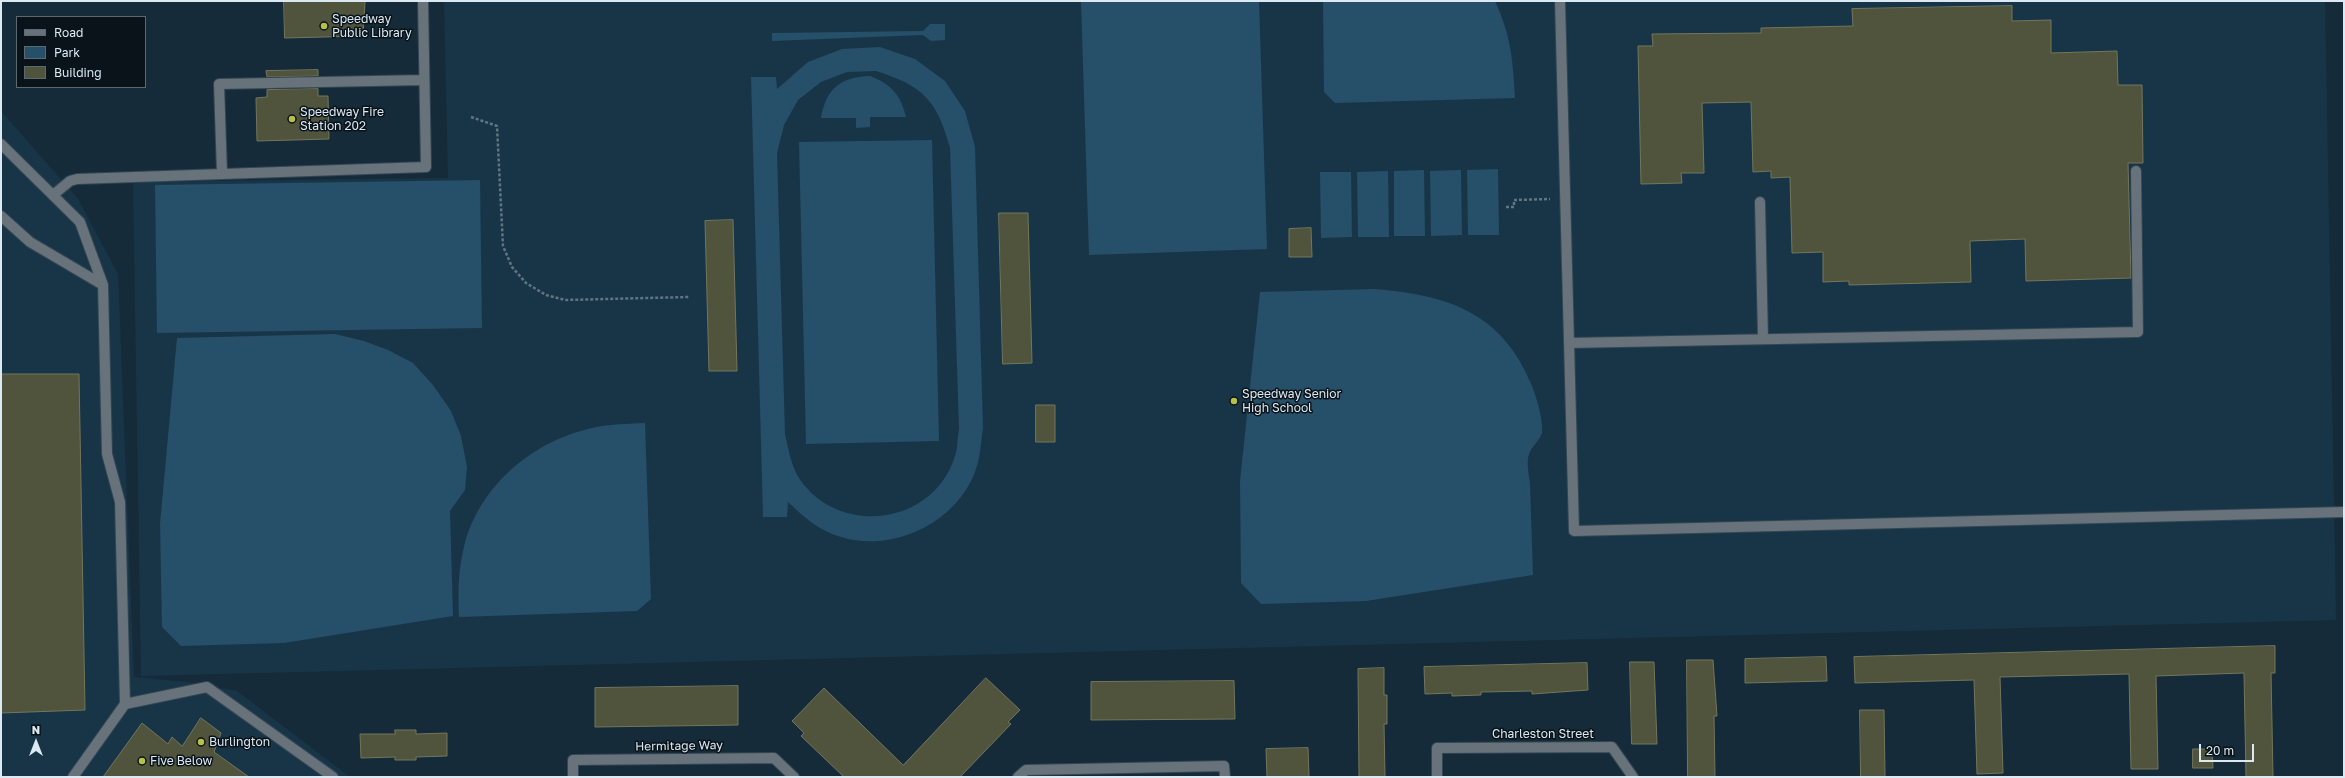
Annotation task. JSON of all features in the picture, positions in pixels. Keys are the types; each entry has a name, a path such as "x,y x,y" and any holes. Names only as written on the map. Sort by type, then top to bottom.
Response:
{"street":[{"path":"53,195 70,181 77,179 222,173 426,168 423,1"},
{"path":"1560,1 1574,531 2344,512"},
{"path":"222,173 219,84 424,80"},
{"path":"1,144 80,222 103,285 107,454 120,502 125,704 73,777"},
{"path":"1569,343 2138,332 2136,171"},
{"path":"1760,202 1763,339"},
{"path":"1,216 30,242 103,285"},
{"path":"125,704 208,687 333,777"},
{"name":"Charleston Street","path":"1437,777 1437,748 1612,747 1633,777"},
{"name":"Hermitage Way","path":"573,777 573,760 774,758 794,777"},
{"path":"1018,777 1026,770 1224,766 1225,777"}],"path":[{"path":"471,117 497,126 503,246 512,267 526,283 546,295 565,300 689,297"},
{"path":"1506,207 1514,207 1514,200 1550,199"}],"shaded area":[{"name":"Speedway Senior High School","path":"444,1 2325,1 2336,620 141,676 133,182 448,178"},
{"path":"1,111 78,199 118,274 134,677 187,682 237,691 350,777 1,777"}],"green space":[{"path":"1081,1 1259,1 1267,249 1089,255"},
{"path":"1323,1 1495,1 1508,37 1515,98 1335,103 1324,92"},
{"path":"930,24 945,24 945,40 931,41 923,35 772,41 772,33 923,31"},
{"path":"880,47 915,59 945,81 965,111 975,147 983,428 979,458 970,482 958,500 943,515 925,527 905,536 884,540 862,541 833,534 812,523 788,502 787,517 763,517 751,77 776,77 777,89 808,62 842,49","holes":["876,71 917,89 926,97 940,118 950,148 959,429 955,456 945,478 929,496 910,508 888,515 865,516 843,512 822,501 804,485 794,467 785,434 777,153 784,125 798,100 821,82 847,72"]},
{"path":"870,76 884,83 894,91 901,102 906,117 870,117 870,127 856,128 856,118 821,118 827,99 836,86 850,79"},
{"path":"932,140 939,441 806,444 799,142"},
{"path":"1498,169 1499,235 1468,235 1467,170"},
{"path":"1424,170 1425,236 1394,236 1394,171"},
{"path":"1461,170 1462,235 1431,236 1430,171"},
{"path":"1388,171 1389,237 1358,237 1357,172"},
{"path":"1320,172 1351,172 1352,237 1321,238"},
{"path":"480,180 482,328 157,333 155,185"},
{"path":"1374,289 1426,296 1449,303 1470,312 1488,324 1505,340 1520,361 1536,396 1541,416 1542,428 1541,436 1530,451 1528,457 1533,575 1366,601 1261,604 1241,583 1240,481 1260,292"},
{"path":"335,334 364,341 388,350 413,363 433,385 451,411 461,436 467,467 465,490 450,511 453,616 284,643 181,646 162,627 160,524 177,338"},
{"path":"645,423 651,599 637,611 459,617 460,573 464,547 471,526 481,506 494,487 527,457 546,445 567,436 602,426"}],"building":[{"name":"Speedway Public Library","path":"284,1 365,1 363,36 285,38"},
{"path":"2012,6 2012,21 2051,20 2051,53 2117,51 2118,85 2142,85 2143,163 2128,163 2131,278 2026,281 2025,239 1970,241 1971,282 1849,285 1849,281 1823,282 1823,252 1792,253 1790,177 1771,178 1771,171 1753,172 1751,102 1702,103 1704,173 1681,173 1682,183 1641,184 1638,46 1653,46 1652,34 1761,33 1761,28 1853,26 1852,9"},
{"path":"318,70 318,76 267,77 266,71"},
{"name":"Speedway Fire Station 202","path":"318,89 318,96 328,96 329,139 257,141 256,98 267,97 267,90"},
{"path":"999,213 1028,213 1032,363 1003,364"},
{"path":"733,220 737,371 709,371 705,221"},
{"path":"1311,228 1312,257 1289,257 1289,229"},
{"path":"1,374 79,374 85,710 1,713"},
{"path":"1036,405 1055,405 1055,442 1036,442"},
{"path":"2275,646 2275,673 2271,673 2273,777 2246,777 2244,673 2156,676 2158,769 2131,769 2129,674 2000,677 2003,773 1977,774 1974,680 1855,683 1854,657"},
{"path":"1826,657 1827,681 1745,683 1745,659"},
{"path":"1687,660 1713,660 1717,716 1714,716 1715,777 1688,777"},
{"path":"1630,662 1654,662 1657,744 1632,744"},
{"path":"1587,663 1588,690 1532,694 1532,691 1481,692 1481,695 1452,696 1452,693 1425,694 1424,667"},
{"path":"1384,668 1384,695 1387,695 1387,724 1384,724 1385,777 1359,777 1358,669"},
{"path":"986,678 1020,710 1008,722 1011,724 960,777 844,777 801,736 804,733 792,721 824,688 903,765"},
{"path":"1234,681 1235,719 1091,720 1091,682"},
{"path":"738,686 738,725 595,727 595,688"},
{"path":"1860,710 1884,710 1885,777 1861,777"},
{"path":"201,718 221,733 214,752 249,777 103,777 142,723 168,744 172,737 182,746"},
{"path":"395,730 416,730 416,734 447,733 447,756 416,757 416,760 395,760 395,757 361,758 360,734 395,734"},
{"path":"1308,748 1309,777 1267,777 1266,749"},
{"path":"2193,749 2212,749 2213,768 2193,768"}],"place":[{"name":"Speedway Public Library","path":"324,26"},
{"name":"Speedway Fire Station 202","path":"292,119"},
{"name":"Speedway Senior High School","path":"1234,401"},
{"name":"Burlington","path":"201,742"},
{"name":"Five Below","path":"142,761"}]}
